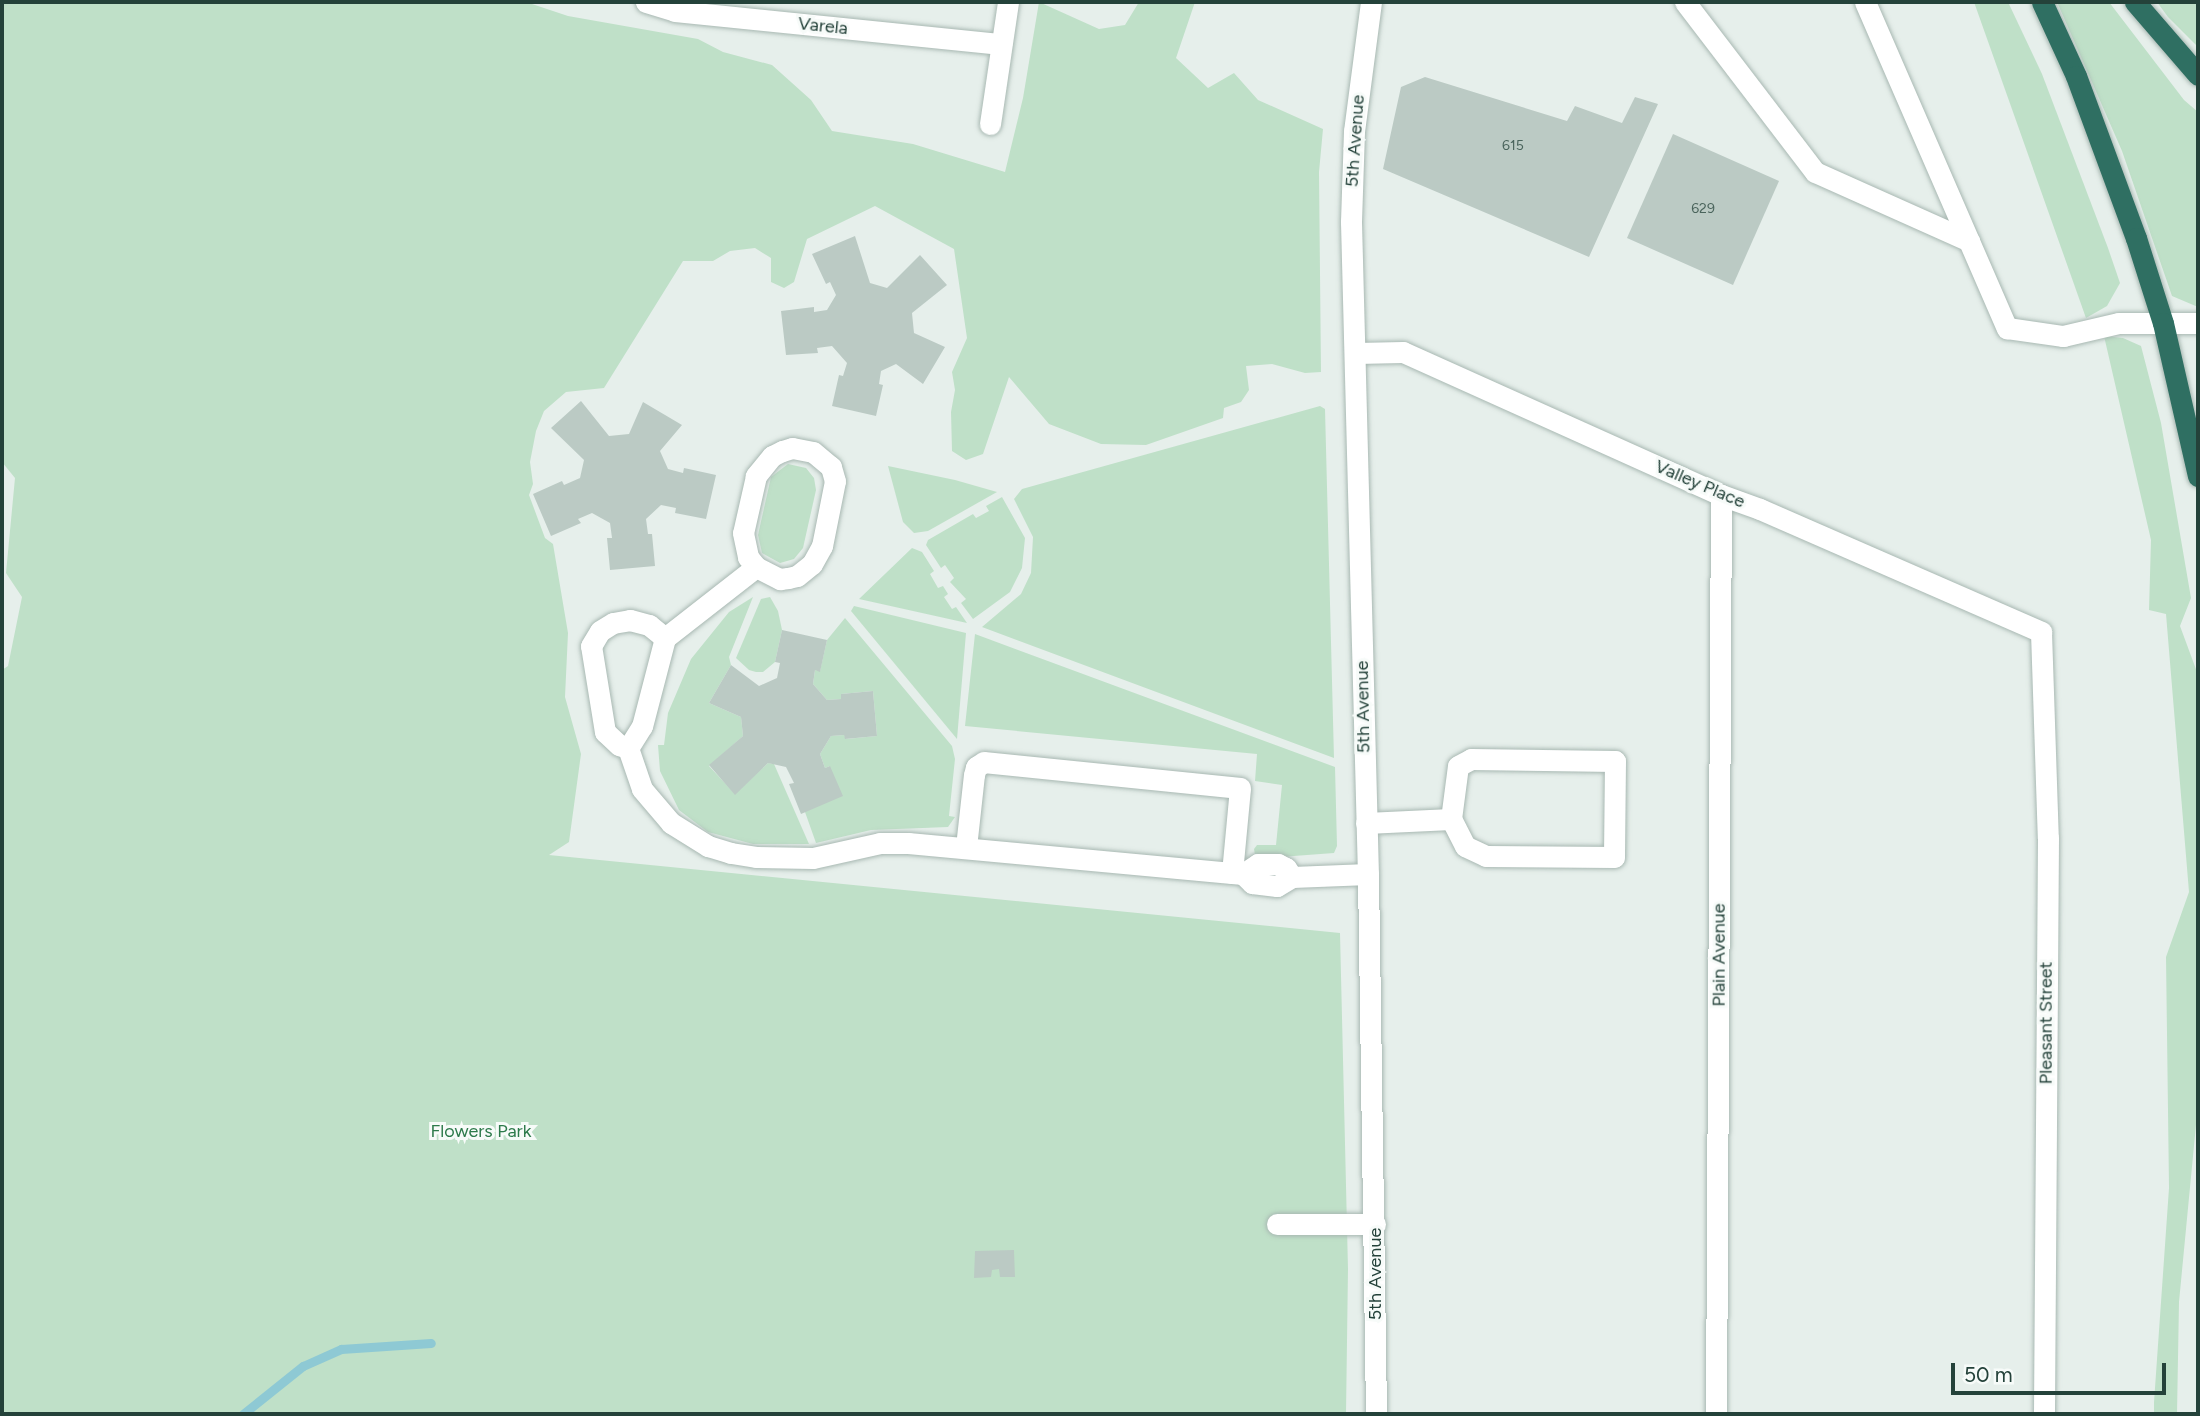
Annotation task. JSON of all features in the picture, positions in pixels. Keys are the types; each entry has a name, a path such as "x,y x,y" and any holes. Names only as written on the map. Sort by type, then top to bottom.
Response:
{"highway":[{"path":"2042,2 2107,156 2162,323 2198,476"},
{"path":"2134,2 2198,75"}],"street":[{"name":"Varela","path":"646,2 675,11 1001,44"},
{"path":"990,124 1008,2"},
{"name":"5th Avenue","path":"1371,2 1351,175 1368,874 1376,1414"},
{"path":"1685,2 1815,172 1969,241"},
{"path":"1865,2 2007,328 2063,336 2119,323 2198,323"},
{"name":"Valley Place","path":"1356,353 1403,352 1721,495 1760,509 2041,632"},
{"path":"792,448 813,452 831,467 835,481 822,546 812,564 797,576 780,579 756,566 748,557 743,533 757,476 772,456 782,451 792,448"},
{"name":"Plain Avenue","path":"1716,1414 1721,495"},
{"path":"628,748 642,726 665,638 756,566"},
{"path":"665,638 649,625 630,620 613,623 600,631 591,646 602,724 610,740 628,748 642,789 671,823 708,846 755,857 813,858 880,843 966,847 1237,873 1258,864 1278,864 1286,868 1292,877 1368,874"},
{"name":"Pleasant Street","path":"2041,632 2048,838 2044,1414"},
{"path":"1471,759 1615,761 1614,857 1486,856 1465,846 1451,819 1458,766 1471,759"},
{"path":"966,847 976,767 984,762 997,763 1240,789 1237,873"},
{"path":"1366,823 1451,819"},
{"path":"1277,1224 1375,1224"}],"green space":[{"name":"Flowers Park","path":"2,2 526,2 568,16 698,39 723,52 772,65 811,100 832,131 913,144 1005,172 1023,98 1039,2 1099,29 1125,25 1139,2 1195,2 1176,58 1208,88 1234,73 1258,100 1323,129 1319,172 1321,372 1305,373 1272,364 1246,366 1249,390 1241,402 1224,408 1223,418 1146,445 1101,444 1049,424 1009,377 983,454 966,460 952,451 951,412 955,390 952,372 967,338 954,249 875,206 807,239 794,282 784,288 771,282 771,258 755,248 730,251 713,261 683,261 604,388 566,392 544,411 536,431 530,462 533,484 529,495 545,538 553,544 568,633 565,697 581,754 569,842 549,855 1340,933 1348,1269 1346,1414 2,1414 2,670 8,666 22,597 6,573 15,478 2,462"},
{"path":"1974,2 2008,2 2042,74 2108,248 2120,283 2107,306 2086,318"},
{"path":"2057,2 2109,2 2184,100 2198,112 2198,307 2172,296 2122,151"},
{"path":"2157,2 2198,2 2198,47 2168,17"},
{"path":"2104,336 2123,338 2141,346 2161,423 2191,598 2180,626 2197,672 2198,1104 2179,1302 2177,1414 2154,1414 2154,1402 2169,1188 2166,957 2189,892 2166,614 2149,610 2151,540"},
{"path":"1320,406 1325,409 1334,758 982,627 1021,594 1031,573 1033,537 1014,499 1022,489"},
{"path":"788,464 806,468 814,478 816,490 803,548 794,559 780,563 762,553 758,535 771,477"},
{"path":"888,466 997,492 928,531 914,533 903,522"},
{"path":"1002,497 1025,538 1022,568 1010,592 973,619 961,603 966,599 950,582 954,578 945,565 941,568 926,545 928,540 973,514 976,518 989,511 986,506"},
{"path":"912,548 922,552 934,571 930,574 938,588 943,586 948,594 944,597 952,609 956,607 967,623 859,599"},
{"path":"753,597 729,657 731,665 709,703 741,717 743,736 709,766 735,794 768,763 774,764 809,844 753,844 708,832 679,810 660,771 658,745 664,745 668,713 691,659 729,612"},
{"path":"770,597 778,611 782,630 775,662 763,672 756,672 749,670 736,658 761,599"},
{"path":"854,606 966,633 957,739 851,611"},
{"path":"845,618 952,746 955,759 949,816 955,817 948,827 871,830 816,843 805,812 830,766 825,768 820,754 831,736 844,735 846,739 877,736 873,691 841,694 841,699 827,700 813,684 815,670 820,671 827,640"},
{"path":"975,634 1335,767 1337,846 1334,853 1265,858 1255,855 1254,849 1257,845 1276,845 1282,785 1255,781 1257,754 965,726"}],"building":[{"path":"1425,77 1567,121 1575,106 1622,123 1635,97 1658,104 1589,257 1383,169 1401,87"},
{"path":"1673,134 1779,181 1733,285 1627,238"},
{"path":"855,236 870,283 887,288 920,255 947,285 912,313 914,333 945,347 923,384 896,364 881,371 879,384 883,385 876,416 832,406 839,375 843,376 847,363 832,346 817,348 818,353 786,355 781,311 814,307 814,312 827,310 836,295 830,282 826,284 812,254"},
{"path":"581,401 609,436 629,434 643,402 682,425 660,451 668,469 683,473 684,468 716,475 706,519 675,513 676,508 661,505 646,519 648,534 652,534 655,566 610,570 607,538 612,538 610,523 592,513 578,519 581,523 551,536 533,494 562,481 564,485 580,478 584,460 551,428"},
{"path":"782,630 827,640 820,672 815,670 813,684 827,700 841,699 841,694 873,691 877,736 845,739 844,735 831,736 820,754 825,768 830,766 843,796 801,814 789,784 794,783 786,767 768,763 735,795 709,765 743,736 741,717 709,703 731,665 759,686 777,678 780,663 775,662"},
{"path":"1014,1250 1015,1277 1000,1277 999,1269 992,1270 991,1277 974,1278 975,1251"}],"waterway":[{"path":"243,1414 303,1366 341,1349 431,1343"}]}
